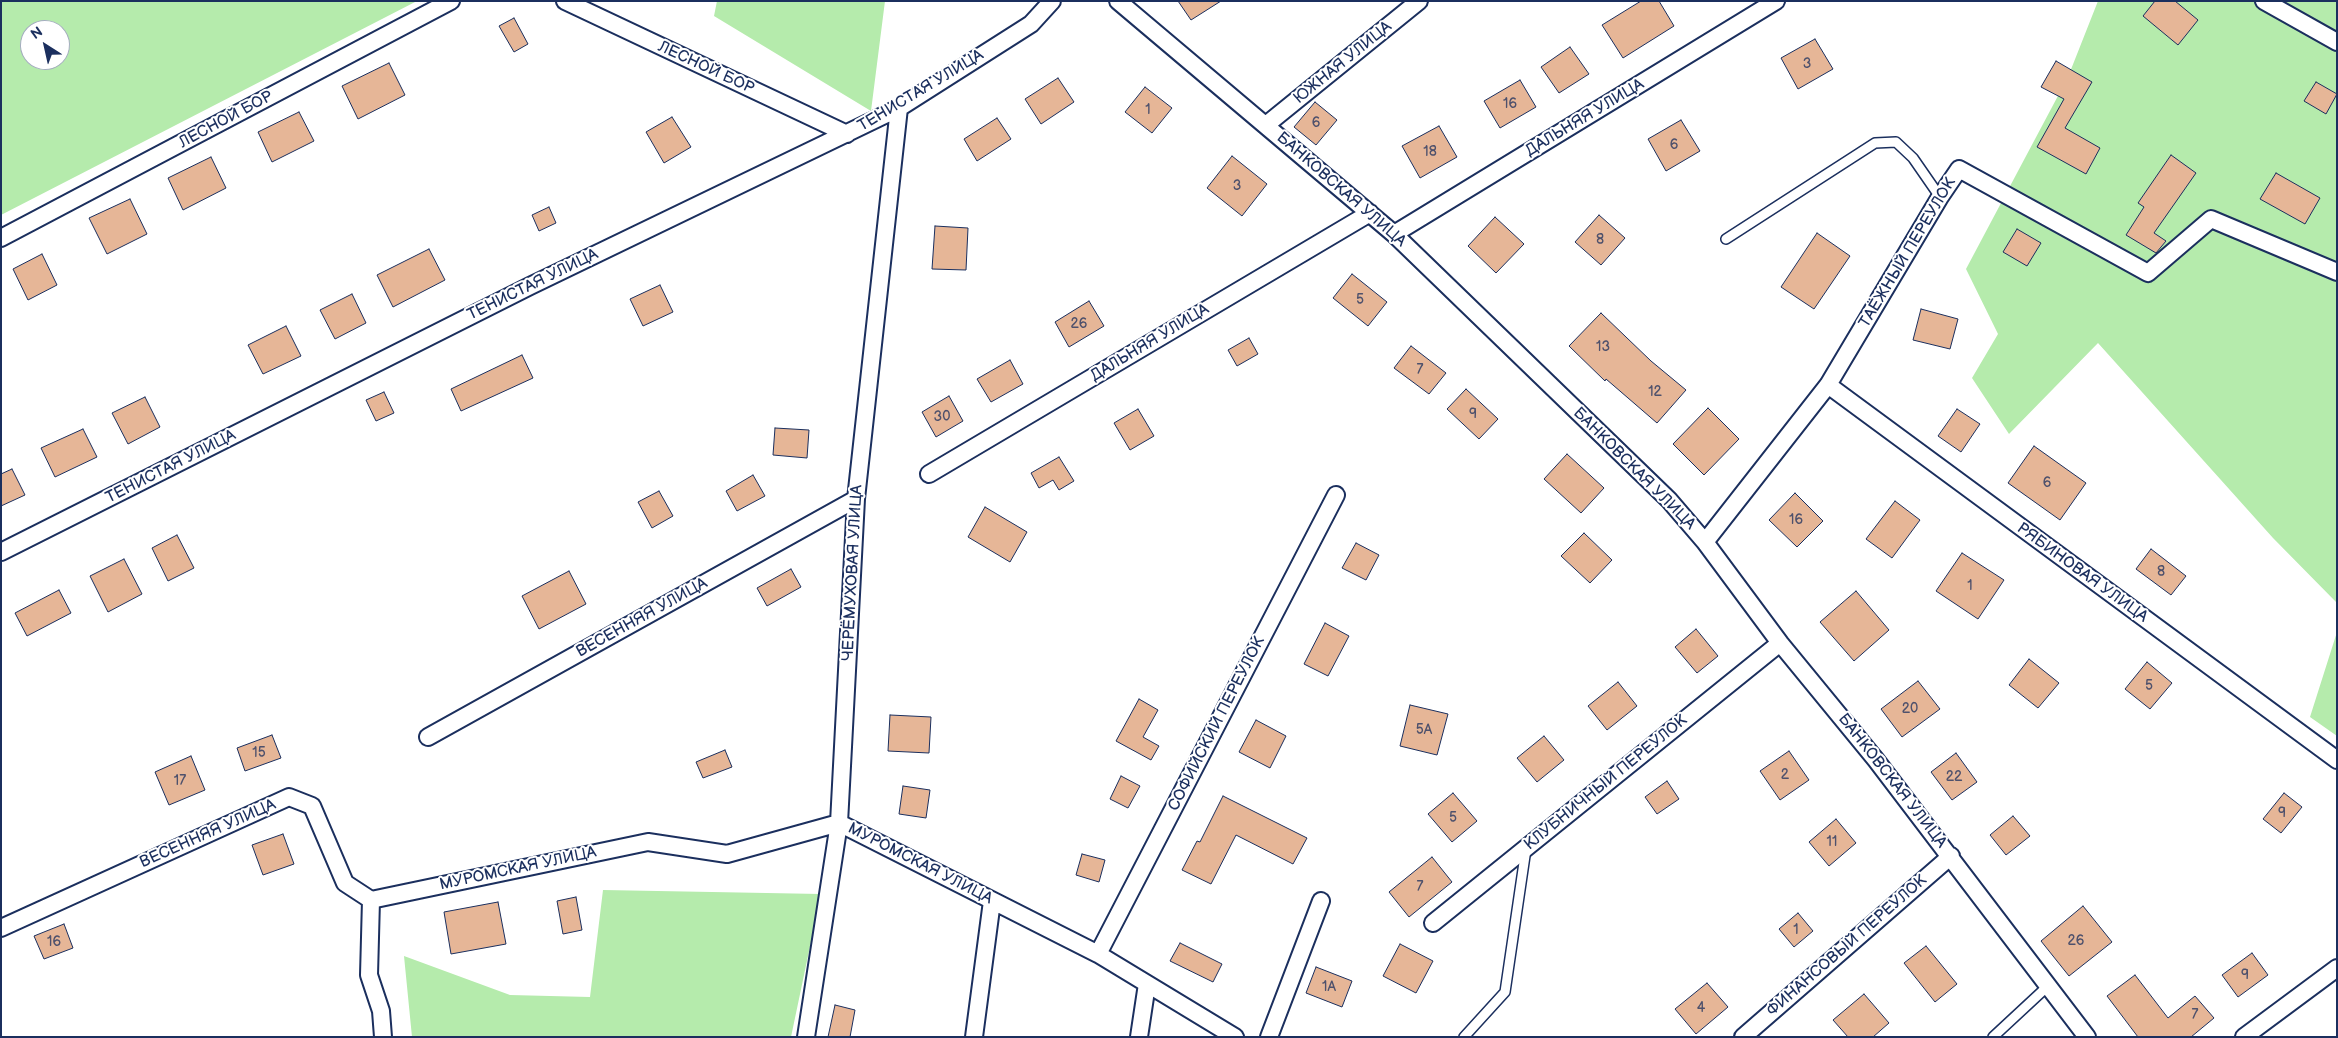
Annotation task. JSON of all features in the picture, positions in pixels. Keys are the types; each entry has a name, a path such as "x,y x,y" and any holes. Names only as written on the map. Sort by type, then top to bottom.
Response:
{"street":[{"name":"ЛЕСНОЙ БОР","path":"1,238 451,1"},
{"name":"ЛЕСНОЙ БОР","path":"565,1 848,134"},
{"name":"ТЕНИСТАЯ УЛИЦА","path":"1,552 521,290 899,108 1031,24 1052,1"},
{"name":"БАНКОВСКАЯ УЛИЦА","path":"1118,1 1394,234 1669,500 1705,542 1780,642 1951,856 2087,1037"},
{"name":"ЮЖНАЯ УЛИЦА","path":"1266,125 1419,1"},
{"name":"ДАЛЬНЯЯ УЛИЦА","path":"1394,234 1776,1"},
{"path":"2264,1 2337,42"},
{"name":"ЧЕРЁМУХОВАЯ УЛИЦА","path":"806,1037 838,823 856,498 899,108"},
{"name":"ТАЁЖНЫЙ ПЕРЕУЛОК","path":"1705,542 1828,385 1940,197 1959,169 2148,273 2211,219 2337,272"},
{"name":"ДАЛЬНЯЯ УЛИЦА","path":"929,474 1370,213"},
{"name":"РЯБИНОВАЯ УЛИЦА","path":"1828,385 2337,760"},
{"name":"СОФИЙСКИЙ ПЕРЕУЛОК","path":"1098,954 1336,495"},
{"name":"ВЕСЕННЯЯ УЛИЦА","path":"428,737 856,498"},
{"name":"КЛУБНИЧНЫЙ ПЕРЕУЛОК","path":"1432,923 1780,642"},
{"name":"ВЕСЕННЯЯ УЛИЦА","path":"1,928 289,797 312,806 345,883 371,900"},
{"name":"МУРОМСКАЯ УЛИЦА","path":"371,900 648,842 727,854 838,823 1098,954 1235,1037"},
{"name":"ФИНАНСОВЫЙ ПЕРЕУЛОК","path":"1743,1037 1951,856"},
{"path":"371,900 369,975 381,1011 383,1037"},
{"path":"974,1037 992,901"},
{"path":"1269,1037 1321,902"},
{"path":"2244,1037 2337,968"},
{"path":"1139,1037 1147,984"}],"lane":[{"path":"1726,239 1875,143 1896,142 1913,158 1940,197"},
{"path":"1464,1037 1505,992 1526,848"},
{"path":"1993,1037 2049,985"}],"green space":[{"path":"1,1 417,1 1,215"},
{"path":"717,1 885,1 871,111 714,16"},
{"path":"2098,1 2337,1 2337,603 2273,538 2098,343 2009,434 1972,378 1998,334 1966,269 2068,77"},
{"path":"2337,632 2337,736 2310,717"},
{"path":"603,890 821,894 791,1037 412,1037 404,956 510,995 590,997"}],"building":[{"path":"1178,1 1221,1 1191,20"},
{"path":"1641,1 1659,1 1674,26 1623,58 1602,25"},
{"path":"2155,1 2175,1 2198,20 2178,45 2143,16"},
{"path":"514,18 528,44 514,52 499,26"},
{"path":"1815,39 1833,69 1798,89 1781,58"},
{"path":"1570,47 1589,74 1559,93 1541,67"},
{"path":"2056,61 2092,82 2065,128 2100,148 2086,174 2037,147 2064,99 2041,87"},
{"path":"389,63 405,95 358,119 342,86"},
{"path":"1058,78 1074,102 1041,124 1025,99"},
{"path":"1520,80 1536,107 1500,128 1484,101"},
{"path":"2316,82 2337,94 2326,114 2304,101"},
{"path":"1145,87 1172,108 1152,133 1125,112"},
{"path":"1315,102 1337,120 1316,145 1294,127"},
{"path":"299,112 314,141 272,162 258,132"},
{"path":"672,117 691,147 664,163 646,132"},
{"path":"997,118 1011,139 977,161 964,139"},
{"path":"1681,120 1700,151 1666,171 1648,139"},
{"path":"1439,126 1457,157 1420,178 1402,146"},
{"path":"2171,155 2196,173 2154,233 2166,241 2156,253 2126,235 2144,207 2138,203"},
{"path":"1232,156 1267,184 1242,216 1207,188"},
{"path":"211,157 226,188 183,210 168,178"},
{"path":"2276,173 2320,198 2305,224 2260,199"},
{"path":"130,199 147,234 107,254 89,218"},
{"path":"549,207 556,223 539,231 532,215"},
{"path":"1599,215 1625,238 1601,265 1575,242"},
{"path":"1495,217 1524,244 1496,273 1468,246"},
{"path":"935,226 968,228 966,270 932,269"},
{"path":"2017,229 2041,243 2027,266 2003,252"},
{"path":"1817,233 1850,256 1814,309 1781,287"},
{"path":"429,249 445,280 393,307 377,275"},
{"path":"42,254 57,285 28,300 13,269"},
{"path":"1352,274 1387,302 1368,326 1333,298"},
{"path":"660,285 673,312 643,326 630,299"},
{"path":"352,294 366,323 335,339 320,310"},
{"path":"1089,301 1104,326 1069,347 1055,322"},
{"path":"1921,309 1958,319 1950,349 1913,340"},
{"path":"1601,313 1651,361 1686,390 1657,423 1606,379 1605,381 1569,346"},
{"path":"286,326 301,356 263,374 248,345"},
{"path":"1249,338 1258,354 1237,366 1228,350"},
{"path":"1411,346 1446,373 1429,394 1394,368"},
{"path":"522,355 533,378 461,411 451,389"},
{"path":"1010,360 1023,384 991,402 977,379"},
{"path":"1466,389 1498,419 1479,439 1447,409"},
{"path":"384,392 394,413 376,421 366,400"},
{"path":"949,396 963,421 936,437 922,412"},
{"path":"145,397 160,427 128,444 112,413"},
{"path":"1708,408 1739,439 1704,475 1673,444"},
{"path":"1138,409 1154,436 1130,450 1114,423"},
{"path":"1957,409 1980,424 1961,452 1938,436"},
{"path":"775,428 809,430 807,458 773,455"},
{"path":"83,429 97,457 55,477 41,448"},
{"path":"2034,446 2086,483 2060,520 2008,483"},
{"path":"1567,454 1604,488 1581,513 1544,479"},
{"path":"1059,457 1074,481 1059,490 1053,480 1039,488 1031,473"},
{"path":"12,469 25,495 1,506 1,474"},
{"path":"753,475 765,496 737,511 726,491"},
{"path":"659,491 673,516 652,528 638,502"},
{"path":"1795,493 1823,521 1797,547 1769,520"},
{"path":"1895,501 1920,520 1892,558 1866,539"},
{"path":"985,507 1027,532 1010,562 968,537"},
{"path":"1584,533 1612,560 1590,583 1561,556"},
{"path":"177,535 194,568 168,581 152,548"},
{"path":"1356,543 1379,555 1366,580 1342,568"},
{"path":"2151,549 2186,576 2171,595 2136,569"},
{"path":"1962,553 2004,580 1978,619 1936,591"},
{"path":"124,559 142,594 108,612 90,576"},
{"path":"791,569 801,587 767,606 757,588"},
{"path":"569,571 586,604 539,629 522,596"},
{"path":"59,590 71,613 27,636 15,613"},
{"path":"1856,591 1889,630 1854,661 1820,622"},
{"path":"1325,623 1349,636 1328,676 1304,664"},
{"path":"1696,629 1718,656 1697,673 1675,647"},
{"path":"2029,659 2059,683 2038,708 2009,685"},
{"path":"2147,662 2172,683 2150,709 2125,689"},
{"path":"1918,681 1940,709 1902,737 1881,709"},
{"path":"1618,682 1637,706 1607,730 1588,706"},
{"path":"1139,699 1158,710 1143,737 1159,746 1151,760 1116,741"},
{"path":"1410,705 1448,714 1437,755 1400,746"},
{"path":"890,715 931,717 929,753 888,751"},
{"path":"1256,720 1286,736 1270,768 1239,752"},
{"path":"272,735 281,758 245,771 237,748"},
{"path":"1544,736 1564,760 1537,782 1517,758"},
{"path":"725,750 732,767 703,778 696,762"},
{"path":"1789,751 1809,780 1780,800 1760,771"},
{"path":"1956,753 1977,782 1952,800 1931,772"},
{"path":"191,756 205,790 169,805 155,772"},
{"path":"1121,776 1140,786 1128,808 1110,799"},
{"path":"1667,781 1679,799 1657,814 1645,797"},
{"path":"903,786 930,790 926,818 899,814"},
{"path":"1453,793 1477,821 1452,842 1428,814"},
{"path":"2284,793 2302,807 2281,833 2263,819"},
{"path":"1223,796 1307,838 1293,864 1236,835 1211,884 1182,870 1197,841 1200,842"},
{"path":"2013,816 2030,836 2006,855 1990,835"},
{"path":"1836,819 1856,843 1829,866 1809,842"},
{"path":"283,834 294,864 263,875 252,845"},
{"path":"1082,854 1105,860 1099,882 1076,875"},
{"path":"1432,857 1452,882 1409,917 1389,892"},
{"path":"576,897 582,930 563,934 557,901"},
{"path":"498,902 506,944 451,954 444,912"},
{"path":"2083,906 2112,942 2069,976 2041,941"},
{"path":"1798,913 1813,931 1794,947 1779,929"},
{"path":"64,924 73,948 44,959 34,936"},
{"path":"1180,943 1222,964 1213,982 1170,961"},
{"path":"1400,944 1433,961 1416,993 1383,976"},
{"path":"1926,946 1957,984 1935,1002 1904,963"},
{"path":"2252,953 2268,975 2238,997 2222,975"},
{"path":"1316,967 1352,981 1342,1007 1306,993"},
{"path":"2135,975 2168,1018 2195,996 2214,1018 2191,1037 2138,1037 2107,996"},
{"path":"1707,983 1728,1007 1696,1034 1675,1009"},
{"path":"1864,994 1889,1023 1873,1037 1848,1037 1833,1020"},
{"path":"835,1005 855,1010 850,1037 828,1037"}]}
